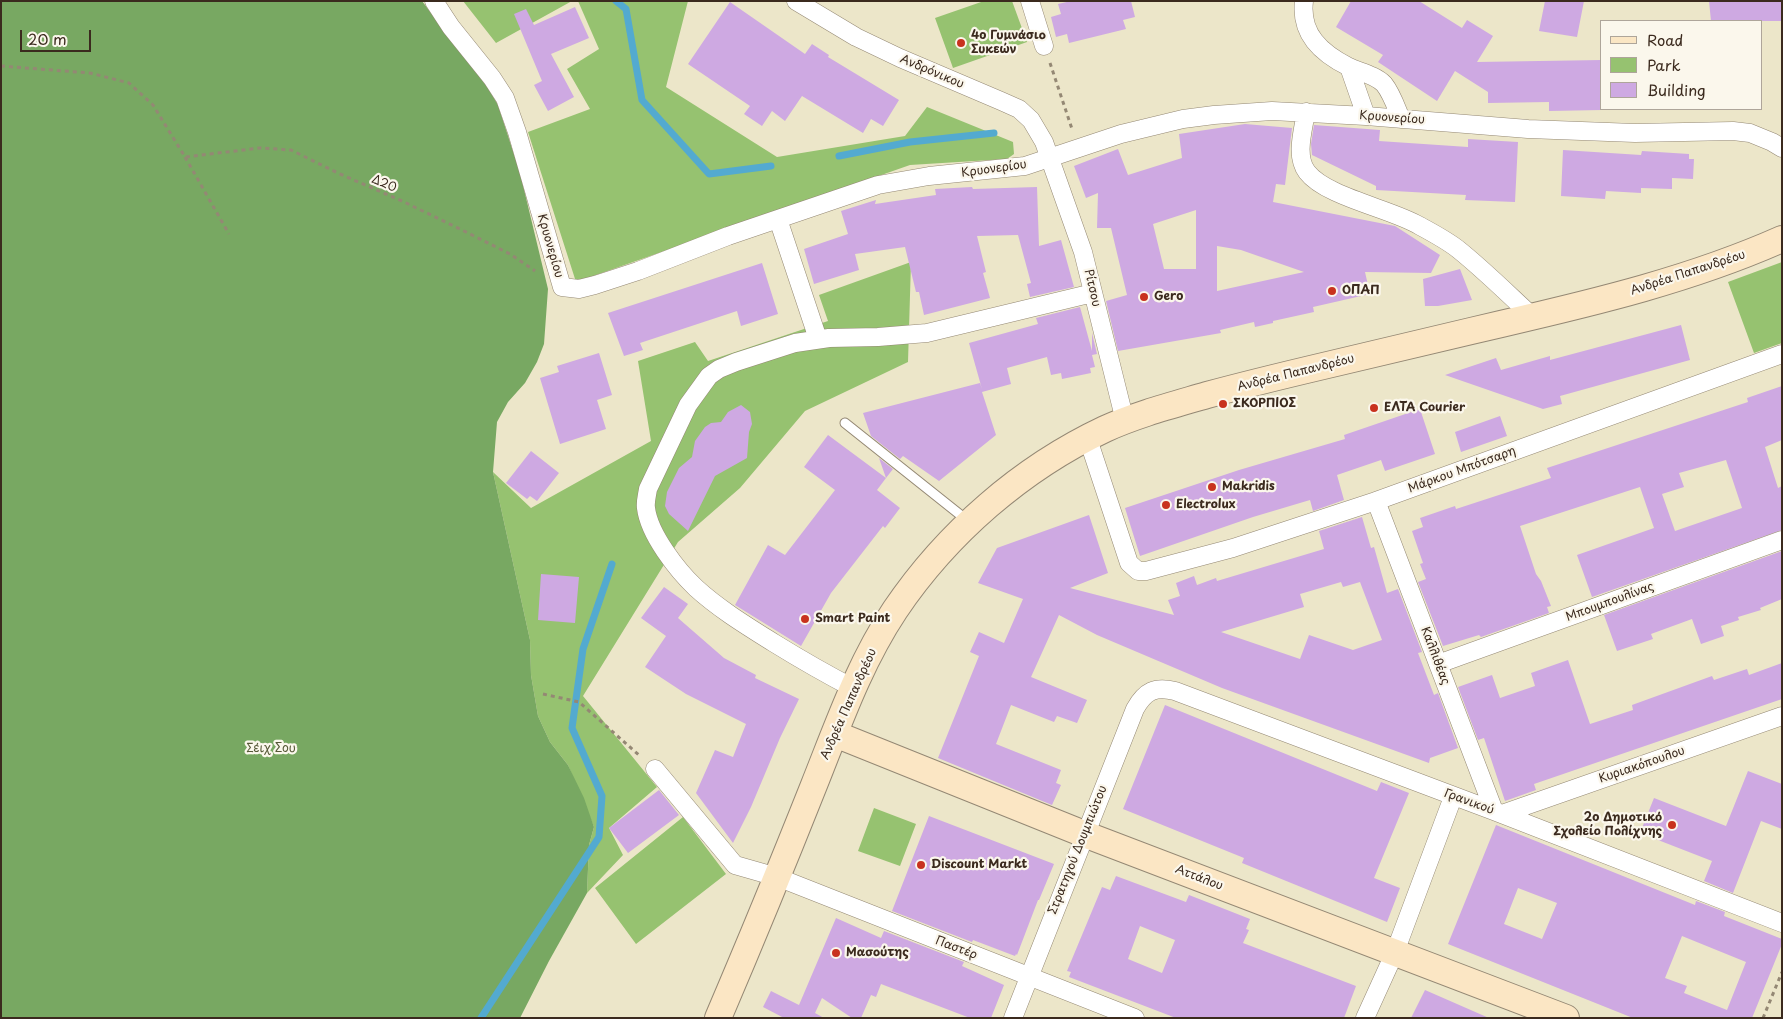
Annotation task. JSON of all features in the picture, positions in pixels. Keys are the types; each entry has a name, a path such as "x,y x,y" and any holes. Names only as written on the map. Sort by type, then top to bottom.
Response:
{"main road":[{"name":"Ανδρέα Παπανδρέου","path":"718,1018 853,688 878,639 915,582 931,562 970,522 1020,481 1063,452 1124,421 1178,403 1258,381 1533,317 1671,281 1734,259 1782,239"},
{"name":"Αττάλου","path":"834,734 1084,834 1566,1018"}],"street":[{"name":"Κρυονερίου","path":"434,1 451,27 492,78 505,98 517,132 562,287 579,289 878,185 929,176 1025,166 1121,134 1183,119 1247,112 1306,112 1528,129 1635,133 1742,132 1761,137 1782,148"},
{"name":"Ανδρόνικου","path":"796,1 835,26 900,58 1019,109 1028,116 1038,130 1050,158"},
{"path":"1030,1 1044,46"},
{"path":"1304,1 1303,18 1311,36 1325,51 1349,67 1374,77 1383,84 1393,100 1401,119"},
{"path":"1349,67 1366,116"},
{"path":"1306,112 1301,157 1302,163 1310,175 1341,194 1418,224 1458,249 1533,317"},
{"name":"Ρίτσου","path":"1050,158 1083,252 1124,421"},
{"path":"778,219 818,339"},
{"path":"853,688 752,630 697,589 684,576 661,544 651,526 646,507 648,490 688,405 709,376 719,369 795,344 818,339 878,338 927,333 1093,293"},
{"name":"Μάρκου Μπότσαρη","path":"1088,439 1129,563 1132,568 1138,571 1146,571 1225,551 1376,501 1782,354"},
{"name":"Καλλιθέας","path":"1376,501 1438,664 1498,812"},
{"name":"Μπουμπουλίνας","path":"1438,664 1782,540"},
{"name":"Γρανικού","path":"1154,690 1164,688 1175,691 1498,812 1782,923"},
{"name":"Στρατηγού Δουμπιώτου","path":"1013,1018 1084,834 1135,709 1140,700 1154,690"},
{"name":"Κυριακόπουλου","path":"1498,812 1782,716"},
{"name":"Παστέρ","path":"656,769 736,865 777,877 1134,1018"},
{"path":"1365,1018 1395,952 1453,796"}],"lane":[{"path":"845,423 970,522"}],"path":[{"path":"1044,46 1078,148"},
{"path":"1,66 90,74 129,83 153,105 186,157 230,234"},
{"name":"Δ20","path":"186,157 260,148 291,150 402,201 510,254 562,287"},
{"path":"543,694 579,702 656,769"},
{"path":"1763,1018 1782,972"}],"green space":[{"name":"Σέιχ Σου","path":"1,1 422,1 488,88 498,105 520,173 548,289 544,344 537,362 525,383 508,402 497,422 493,472 530,640 531,675 538,716 550,742 568,765 584,798 594,827 589,845 587,893 520,1018 1,1018"},
{"path":"463,1 572,1 496,43"},
{"path":"578,1 688,1 666,87 777,157 905,136 927,107 1013,142 1014,154 1007,159 910,165 576,282 528,132 590,109 567,69 599,49"},
{"path":"984,1 1012,1 1027,42 953,68 935,18"},
{"path":"911,262 908,362 805,411 740,488 678,542 583,696 657,787 609,828 623,855 587,893 589,845 594,827 568,765 550,742 538,716 531,675 530,640 493,472 531,508 651,441 638,361 695,342 708,361 828,321 819,295"},
{"path":"1782,262 1782,343 1754,353 1728,282"},
{"path":"874,808 916,824 900,866 858,851"},
{"path":"683,817 726,874 636,944 595,888"}],"building":[{"path":"1071,1 1131,1 1135,17 1123,20 1126,29 1069,43 1067,34 1056,37 1051,17 1061,14 1058,4"},
{"path":"1351,1 1419,1 1462,28 1467,20 1493,36 1477,62 1600,60 1600,110 1602,110 1549,111 1549,102 1488,103 1488,92 1455,71 1437,101 1378,62 1383,55 1336,27"},
{"path":"1545,1 1584,1 1577,37 1539,31"},
{"path":"1709,1 1782,1 1782,21 1711,20"},
{"path":"730,2 805,54 812,44 829,55 828,57 899,100 883,126 871,119 863,133 802,96 785,121 772,111 762,126 744,114 750,106 688,64"},
{"path":"575,7 589,38 551,54 574,97 548,111 534,85 542,81 514,14 526,9 534,25"},
{"path":"1245,124 1292,128 1285,185 1276,184 1273,202 1395,226 1440,255 1431,273 1365,272 1370,294 1313,307 1314,312 1255,327 1254,322 1220,330 1221,333 1118,351 1106,301 1127,295 1111,228 1097,228 1098,193 1086,198 1074,166 1118,149 1128,175 1182,158 1179,134","holes":["1196,210 1196,269 1164,269 1153,224","1217,246 1241,250 1304,272 1217,291"]},
{"path":"1314,125 1380,130 1379,141 1468,147 1468,139 1518,142 1515,202 1465,200 1466,195 1376,190 1376,186 1312,155 1311,144"},
{"path":"1563,150 1641,155 1642,151 1689,154 1689,159 1694,159 1693,179 1672,178 1672,189 1641,188 1641,193 1606,191 1605,199 1561,196"},
{"path":"972,187 973,189 1037,187 1039,246 1061,240 1074,287 1030,297 1027,284 1031,283 1018,235 977,236 986,272 983,273 990,298 924,315 919,292 916,292 905,247 855,254 859,270 814,284 804,249 848,234 841,211 876,200 875,204 936,195 935,189"},
{"path":"762,263 778,314 741,326 737,311 640,343 643,350 624,356 608,313"},
{"path":"1460,269 1472,300 1438,306 1425,306 1423,279"},
{"path":"1080,307 1092,351 1092,333 1097,354 1092,355 1095,367 1090,368 1091,373 1062,379 1061,373 1051,375 1047,357 1007,368 1011,384 982,392 996,435 939,481 903,456 900,459 871,436 863,413 980,383 982,389 969,343 1038,324 1036,318"},
{"path":"1681,325 1690,360 1560,396 1562,404 1543,409 1445,375 1496,358 1501,370 1550,356 1550,360"},
{"path":"599,353 612,395 597,400 606,429 560,444 540,378 559,372 557,366"},
{"path":"1782,386 1782,440 1765,447 1778,488 1782,486 1782,530 1592,597 1577,555 1654,528 1640,487 1520,526 1536,574 1541,581 1551,606 1547,607 1549,613 1481,637 1479,635 1443,646 1418,582 1426,579 1420,564 1423,563 1412,531 1423,527 1420,518 1455,506 1456,509 1551,478 1547,468 1748,402 1747,398","holes":["1726,460 1742,508 1675,531 1662,494 1684,487 1679,473"]},
{"path":"741,405 750,412 752,424 749,432 747,458 715,476 688,531 669,514 665,506 667,492 679,468 692,457 695,441 705,427 711,423 721,422 728,412"},
{"path":"1420,409 1435,454 1385,471 1381,460 1337,475 1344,500 1313,511 1310,500 1253,517 1140,556 1125,508 1239,470 1345,439 1344,435"},
{"path":"1500,416 1507,436 1461,452 1455,432"},
{"path":"828,435 886,478 877,490 900,508 885,528 883,526 831,593 801,646 735,605 768,545 785,555 835,490 804,467"},
{"path":"531,451 559,473 537,501 530,496 527,499 506,483"},
{"path":"879,458 893,469 886,478"},
{"path":"1089,515 1108,573 1070,588 1174,615 1168,600 1180,596 1176,583 1194,576 1197,585 1216,578 1217,581 1324,549 1319,531 1362,517 1371,548 1374,547 1387,593 1398,589 1422,652 1418,653 1434,695 1438,693 1458,748 1430,758 1429,763 1222,688 1097,635 1059,615 1031,677 1087,700 1077,723 1057,716 1054,722 1011,705 996,744 1061,770 1056,783 1061,785 1052,805 938,758 979,656 970,652 979,632 1004,643 1023,599 978,583 997,548","holes":["1341,582 1343,587 1360,582 1382,640 1353,650 1309,635 1300,659 1221,632 1304,607 1300,594"]},
{"path":"1782,551 1782,599 1760,608 1761,610 1738,617 1739,620 1721,626 1724,636 1701,644 1692,619 1651,634 1653,639 1617,651 1604,615"},
{"path":"541,574 579,577 575,623 538,620"},
{"path":"664,587 688,604 678,618 724,658 756,675 755,678 799,699 733,843 696,793 715,750 733,757 746,724 686,694 645,667 666,636 641,618"},
{"path":"1568,660 1590,724 1633,710 1632,705 1712,676 1714,680 1747,669 1749,675 1782,663 1782,699 1534,784 1536,790 1505,801 1484,738 1478,740 1458,687 1492,675 1500,698 1535,686 1531,673"},
{"path":"1165,705 1377,791 1381,782 1409,793 1374,878 1400,888 1387,922 1242,863 1244,858 1123,809"},
{"path":"1748,771 1782,784 1782,829 1761,821 1733,893 1704,881 1712,861 1640,833 1654,798 1726,826"},
{"path":"659,790 679,815 628,853 609,828"},
{"path":"929,816 1054,864 1017,955 1015,956 973,940 972,942 892,911"},
{"path":"1496,825 1695,905 1696,901 1725,912 1724,916 1782,939 1782,944 1752,1018 1633,1018 1448,944","holes":["1518,888 1557,903 1542,939 1504,924","1682,936 1746,962 1727,1010 1684,993 1687,986 1665,978"]},
{"path":"1116,876 1186,902 1189,895 1250,919 1246,929 1249,930 1243,943 1356,986 1344,1018 1176,1018 1069,977 1071,972 1067,971 1102,887 1110,890","holes":["1140,926 1175,940 1162,973 1128,959"]},
{"path":"836,918 881,938 884,931 964,962 962,966 1004,985 991,1018 970,1018 881,984 876,997 871,995 861,1018 852,1018 822,998 815,1013 824,1018 784,1018 763,1007 771,991 799,1005"},
{"path":"1425,990 1489,1018 1411,1018"}],"waterway":[{"path":"616,1 626,9 642,100 709,174 771,166"},
{"path":"839,156 910,142 994,133"},
{"path":"481,1018 599,837 602,796 572,728 583,649 612,564"}],"place":[{"name":"4ο Γυμνάσιο Συκεών","path":"961,43"},
{"name":"ΟΠΑΠ","path":"1332,291"},
{"name":"Gero","path":"1144,297"},
{"name":"ΣΚΟΡΠΙΟΣ","path":"1223,404"},
{"name":"ΕΛΤΑ Courier","path":"1374,408"},
{"name":"Makridis","path":"1212,487"},
{"name":"Electrolux","path":"1166,505"},
{"name":"Smart Paint","path":"805,619"},
{"name":"2ο Δημοτικό Σχολείο Πολίχνης","path":"1672,825"},
{"name":"Discount Markt","path":"921,865"},
{"name":"Μασούτης","path":"836,953"}]}
